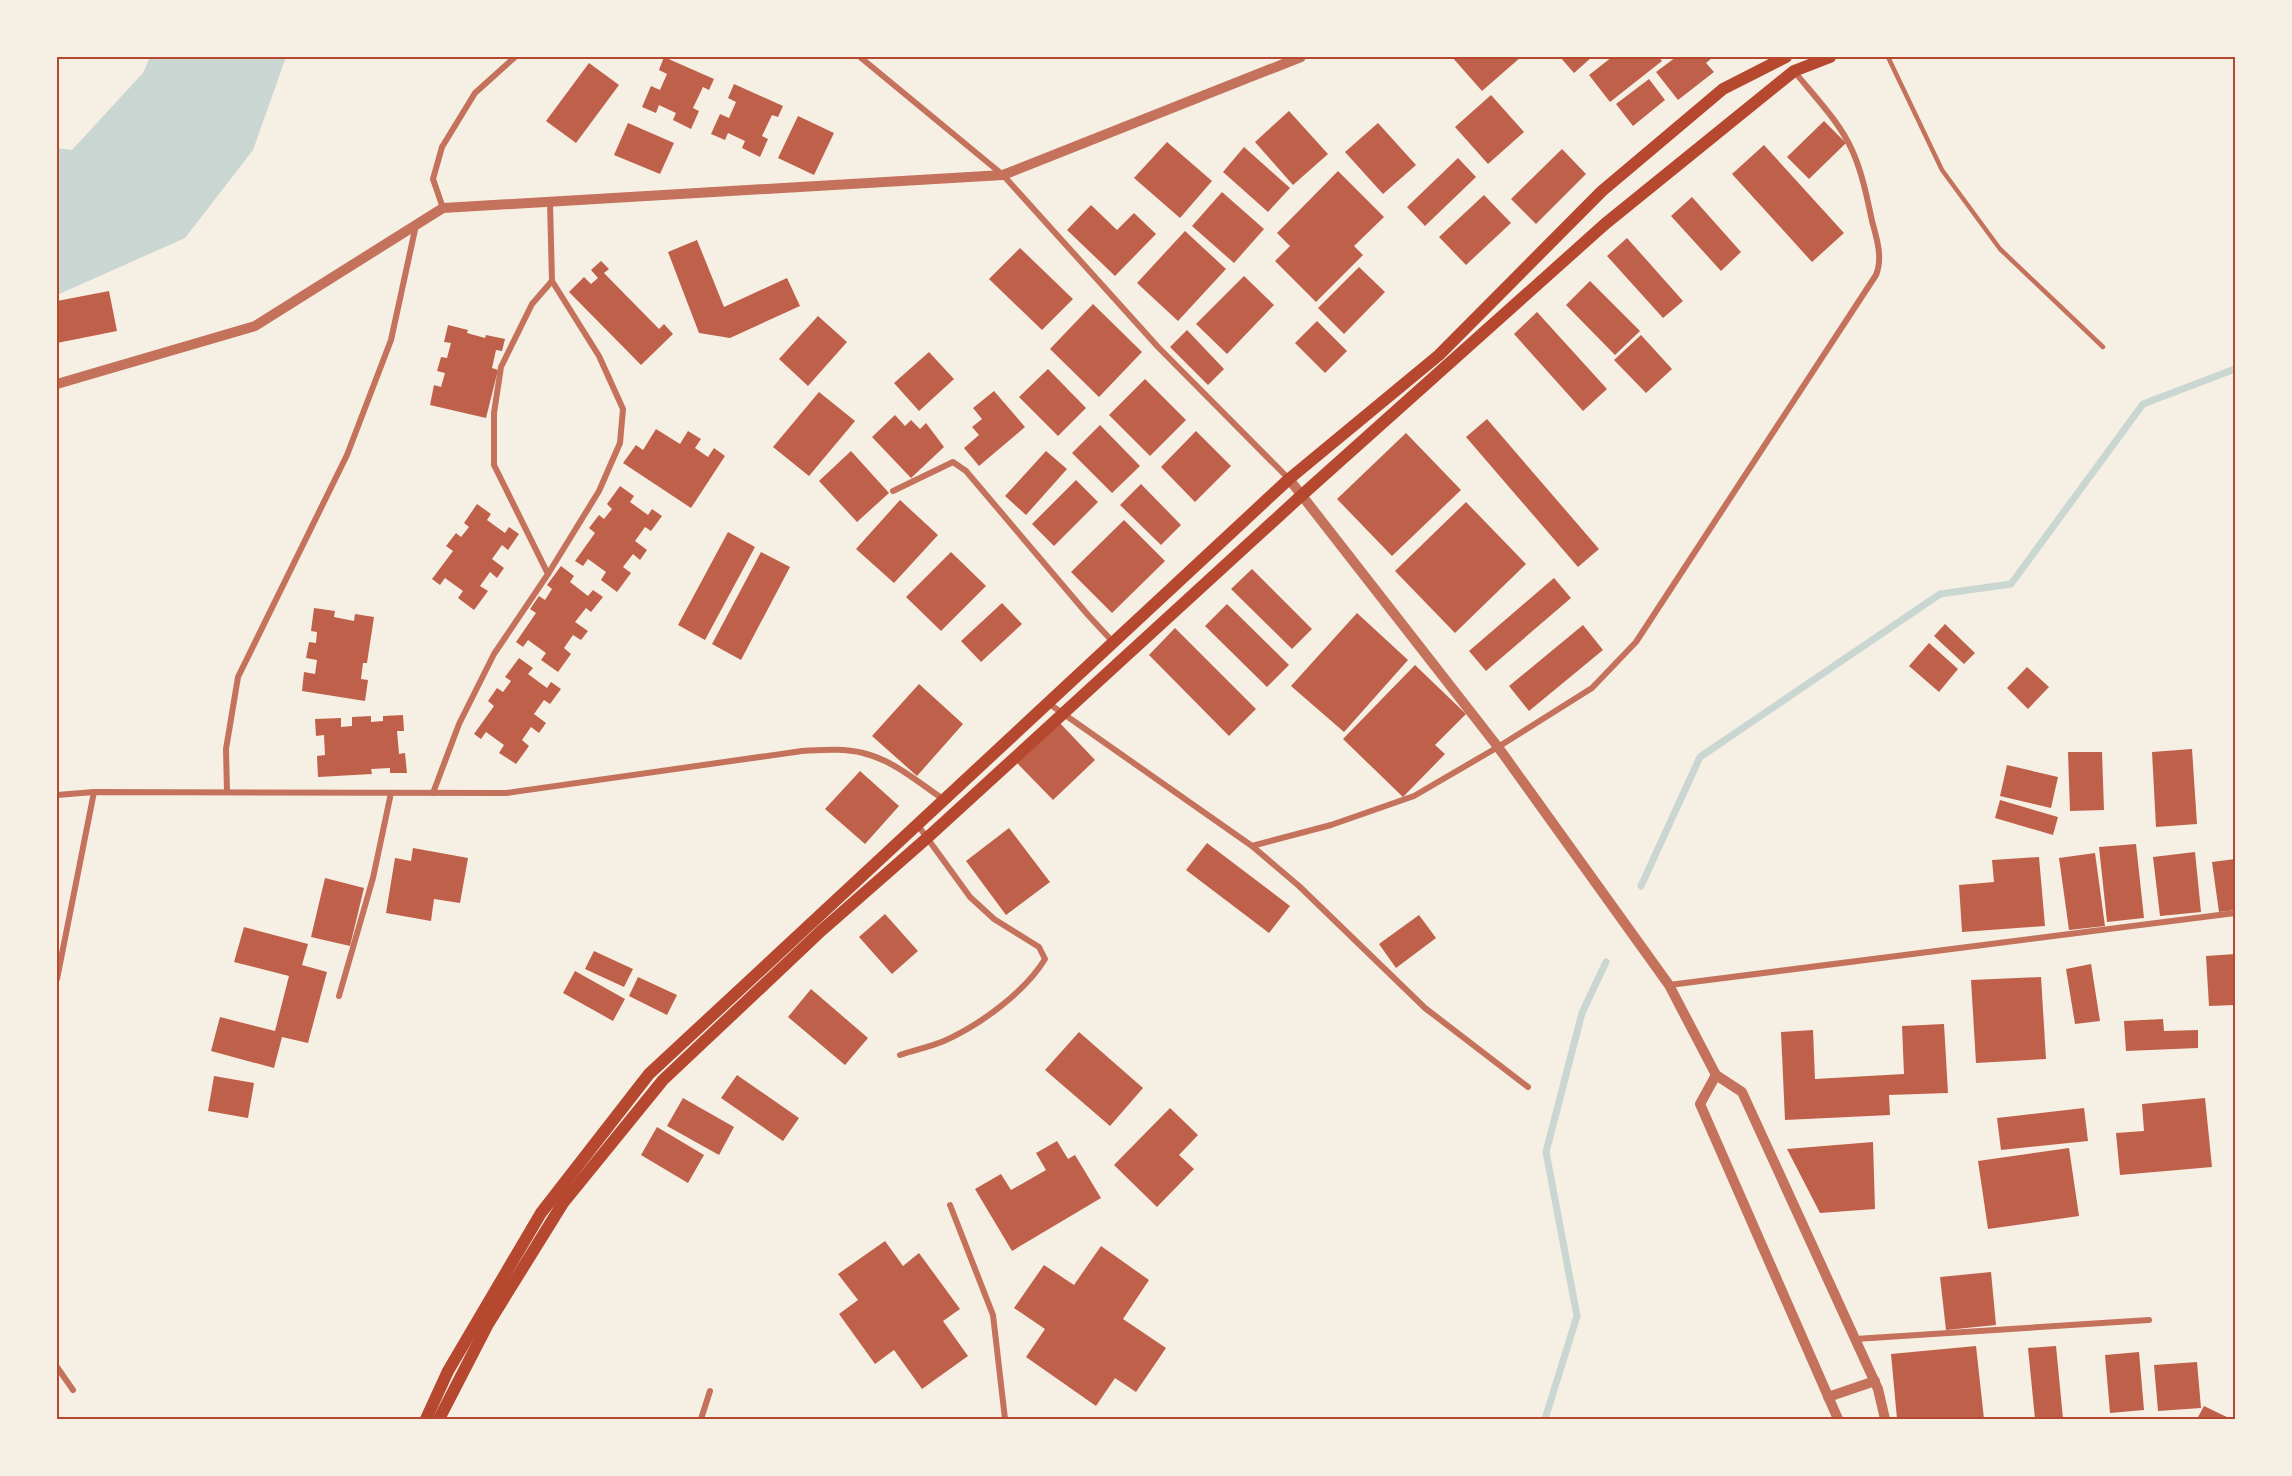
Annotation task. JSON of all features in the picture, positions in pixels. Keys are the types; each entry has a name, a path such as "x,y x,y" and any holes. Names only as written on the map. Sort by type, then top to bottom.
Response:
{"main road":[{"path":"439,1419 541,1213 649,1074 1289,479 1439,355 1602,191 1723,89 1784,57"},
{"path":"426,1419 448,1371 513,1272 563,1203 663,1080 821,931 927,838 1302,495 1605,224 1794,71 1830,57"},
{"path":"756,974 767,982"},
{"path":"603,1133 614,1141"}],"street":[{"path":"443,208 433,178 442,147 475,93 515,57"},
{"path":"860,57 1003,175 1158,346 1289,479 1498,747 1669,985 1716,1075 1742,1092 1875,1381 1885,1419"},
{"path":"57,384 255,326 443,208 1003,175 1301,57"},
{"path":"1252,846 1331,825 1414,796 1592,688 1636,642 1880,266 1878,247 1861,174 1852,149 1784,57"},
{"path":"433,793 459,724 494,654 548,574 598,491 620,442 623,409 599,356 552,281 550,202"},
{"path":"227,792 226,749 238,677 346,455 391,340 416,225"},
{"path":"548,574 494,465 494,413 501,368 532,304 552,281"},
{"path":"892,490 953,462 966,471 1113,642"},
{"path":"1047,703 1252,846 1299,886 1425,1008 1528,1087"},
{"path":"57,795 94,792 506,793 802,751 834,749 862,752 886,761 944,799"},
{"path":"57,979 94,792"},
{"path":"339,996 374,878 391,793"},
{"path":"900,1055 944,1041 981,1020 1034,976 1044,959 1039,946 994,920 970,897 917,824"},
{"path":"1669,985 2235,913"},
{"path":"1716,1075 1700,1104 1838,1419"},
{"path":"950,1205 993,1316 1005,1419"},
{"path":"1855,1339 2149,1320"},
{"path":"57,1367 73,1390"},
{"path":"1828,1397 1875,1381"},
{"path":"701,1419 710,1391"}],"lane":[{"path":"1888,57 1942,170 2000,249 2103,347"}],"shaded area":[{"path":"150,57 286,57 253,150 185,238 57,295 57,148 72,150 143,73"}],"building":[{"path":"664,57 714,79 709,90 703,87 693,108 699,111 691,129 673,120 676,113 659,105 656,113 642,107 651,86 660,90 667,74 659,70"},
{"path":"1452,57 1521,57 1482,91"},
{"path":"1560,57 1592,57 1574,73"},
{"path":"1612,57 1659,57 1662,61 1610,102 1589,75"},
{"path":"1676,57 1713,57 1706,63 1714,72 1678,100 1656,72"},
{"path":"589,63 619,85 576,143 546,121"},
{"path":"1649,79 1665,100 1633,126 1616,104"},
{"path":"734,84 783,106 778,117 772,115 762,136 768,139 760,157 742,148 745,141 728,133 725,140 711,134 720,114 729,118 736,102 728,98"},
{"path":"1491,95 1524,132 1488,164 1455,127"},
{"path":"1289,111 1328,154 1293,185 1255,142"},
{"path":"798,116 834,133 814,175 778,158"},
{"path":"1824,121 1846,143 1809,179 1787,157"},
{"path":"628,123 674,143 660,174 614,155"},
{"path":"1378,123 1416,165 1383,194 1345,152"},
{"path":"1167,142 1212,181 1180,218 1134,178"},
{"path":"1764,145 1844,233 1812,262 1732,174"},
{"path":"1244,147 1290,188 1268,212 1223,172"},
{"path":"1562,149 1586,174 1536,224 1511,199"},
{"path":"1458,158 1476,177 1425,226 1407,207"},
{"path":"1338,171 1384,217 1354,246 1363,255 1316,302 1275,261 1290,246 1277,233"},
{"path":"1222,192 1264,229 1234,263 1192,226"},
{"path":"1484,195 1511,223 1466,265 1439,237"},
{"path":"1692,197 1741,252 1721,271 1671,216"},
{"path":"1091,205 1117,230 1134,213 1156,234 1115,276 1067,230"},
{"path":"1185,231 1226,269 1178,321 1137,283"},
{"path":"1627,238 1683,301 1663,318 1607,256"},
{"path":"697,240 724,307 787,278 800,306 730,338 699,333 668,252"},
{"path":"1020,248 1073,299 1042,330 989,279"},
{"path":"601,261 609,269 604,273 659,329 664,324 673,334 641,365 569,292 584,277 591,284 598,278 591,270"},
{"path":"1359,267 1385,292 1344,334 1318,308"},
{"path":"1244,276 1274,305 1227,354 1196,324"},
{"path":"1590,281 1640,331 1615,355 1566,305"},
{"path":"109,291 117,331 57,343 57,301"},
{"path":"1093,304 1142,352 1099,397 1050,349"},
{"path":"1537,312 1607,389 1583,411 1514,334"},
{"path":"818,316 847,342 808,386 779,359"},
{"path":"1317,321 1347,351 1325,373 1295,343"},
{"path":"448,325 468,330 467,333 485,338 486,335 505,339 502,351 496,350 492,368 498,370 486,418 430,405 434,385 441,387 445,373 437,371 441,357 447,358 451,343 444,342"},
{"path":"1187,330 1224,369 1208,385 1170,347"},
{"path":"1641,335 1672,369 1646,393 1614,360"},
{"path":"929,352 954,379 919,411 894,383"},
{"path":"1048,369 1086,408 1058,436 1019,397"},
{"path":"1145,379 1186,420 1150,456 1109,415"},
{"path":"994,391 1025,427 979,466 964,448 979,435 972,427 982,419 973,408"},
{"path":"819,392 855,421 809,476 773,447"},
{"path":"895,415 905,426 911,420 920,429 926,423 944,447 911,478 872,437"},
{"path":"1487,419 1599,549 1578,567 1466,437"},
{"path":"1100,425 1140,466 1112,493 1072,453"},
{"path":"656,429 680,444 688,431 701,439 695,448 708,457 714,448 725,456 691,508 623,463 636,445 643,450"},
{"path":"1196,431 1231,466 1195,502 1161,467"},
{"path":"1406,433 1461,490 1392,556 1337,499"},
{"path":"851,451 889,493 857,522 819,481"},
{"path":"1046,451 1067,469 1026,515 1005,496"},
{"path":"1076,480 1098,502 1054,546 1032,524"},
{"path":"1141,484 1181,525 1161,545 1120,505"},
{"path":"620,486 634,496 630,502 648,515 652,509 662,516 651,531 645,527 635,541 647,550 640,560 633,554 623,567 631,573 617,592 601,580 606,572 588,559 583,566 575,561 595,533 589,528 599,515 604,519 612,509 607,504"},
{"path":"900,500 938,535 894,583 856,549"},
{"path":"1466,502 1526,564 1455,633 1395,571"},
{"path":"477,504 491,514 487,520 505,533 509,527 519,534 508,550 502,545 492,559 504,568 497,578 490,572 480,586 488,591 474,610 458,598 463,591 445,578 440,585 432,579 453,551 446,546 456,533 461,537 469,527 464,523"},
{"path":"1124,520 1165,561 1112,613 1071,572"},
{"path":"728,532 755,547 705,640 678,625"},
{"path":"761,552 790,567 741,660 712,644"},
{"path":"951,552 986,586 941,631 906,597"},
{"path":"561,566 574,576 570,582 588,596 593,590 603,597 591,612 586,608 575,622 588,631 581,640 573,635 564,648 571,654 558,672 541,660 546,653 528,640 523,647 516,642 536,613 530,609 539,596 545,600 552,589 547,585"},
{"path":"1252,569 1312,629 1292,649 1231,589"},
{"path":"1554,578 1571,598 1486,671 1469,651"},
{"path":"1002,603 1022,624 981,662 961,641"},
{"path":"1227,604 1289,665 1267,687 1205,626"},
{"path":"314,608 335,611 334,617 354,621 355,614 374,617 367,663 363,663 361,679 368,680 365,701 302,691 304,672 315,674 317,660 306,658 309,642 316,643 317,632 311,631"},
{"path":"1357,613 1408,660 1344,732 1291,686"},
{"path":"1945,624 1975,653 1964,664 1934,636"},
{"path":"1583,625 1603,650 1529,711 1509,686"},
{"path":"1175,628 1256,709 1229,736 1149,655"},
{"path":"1929,643 1958,669 1939,692 1909,666"},
{"path":"519,658 533,668 528,674 547,688 551,682 561,689 550,704 544,700 534,714 546,723 539,733 531,727 522,740 529,746 516,764 499,753 504,745 486,732 481,739 474,734 494,706 488,701 497,688 503,692 511,681 505,677"},
{"path":"1415,665 1466,714 1435,745 1445,754 1403,797 1343,739"},
{"path":"2027,667 2049,687 2028,709 2007,688"},
{"path":"919,684 963,724 917,776 872,736"},
{"path":"403,715 404,731 397,731 399,754 405,753 407,773 390,773 390,768 371,769 372,774 318,777 317,756 325,755 324,735 316,736 315,719 341,718 341,727 352,726 352,717 371,716 371,722 383,721 383,716"},
{"path":"1058,721 1095,760 1053,800 1015,761"},
{"path":"2192,749 2197,824 2156,827 2152,752"},
{"path":"2068,752 2102,752 2104,810 2070,811"},
{"path":"2007,765 2058,777 2051,808 2000,796"},
{"path":"860,771 899,806 865,844 825,809"},
{"path":"2000,800 2058,817 2053,835 1995,818"},
{"path":"1009,828 1050,882 1006,915 966,861"},
{"path":"1207,843 1290,906 1269,933 1186,870"},
{"path":"2136,844 2144,918 2107,922 2099,847"},
{"path":"413,848 468,858 460,903 434,899 431,921 386,913 395,858 411,861"},
{"path":"2195,852 2201,912 2160,916 2153,857"},
{"path":"2095,853 2105,926 2069,930 2059,858"},
{"path":"2039,857 2045,926 1962,932 1959,885 1994,882 1992,860"},
{"path":"2235,859 2235,910 2219,912 2212,862"},
{"path":"325,878 364,888 350,946 311,937"},
{"path":"885,914 918,951 892,974 859,937"},
{"path":"1419,915 1436,938 1396,968 1379,944"},
{"path":"244,927 308,944 302,965 327,972 308,1043 282,1037 274,1068 211,1051 220,1017 275,1031 289,976 234,962"},
{"path":"594,951 633,969 624,987 585,969"},
{"path":"2235,954 2235,1005 2209,1006 2206,956"},
{"path":"2091,964 2100,1021 2075,1024 2066,969"},
{"path":"575,971 625,999 613,1021 563,993"},
{"path":"638,977 677,995 667,1015 629,996"},
{"path":"2041,977 2046,1059 1976,1063 1971,980"},
{"path":"811,989 868,1038 845,1065 788,1017"},
{"path":"2163,1019 2164,1031 2198,1030 2198,1048 2126,1051 2124,1021"},
{"path":"1944,1024 1948,1093 1889,1095 1890,1115 1785,1120 1781,1032 1813,1030 1815,1079 1904,1074 1902,1026"},
{"path":"1079,1032 1143,1088 1110,1126 1045,1070"},
{"path":"737,1075 799,1118 783,1141 721,1098"},
{"path":"214,1076 254,1083 248,1118 208,1111"},
{"path":"683,1098 734,1127 719,1155 667,1126"},
{"path":"2205,1098 2212,1167 2120,1175 2116,1133 2144,1131 2142,1104"},
{"path":"1170,1108 1198,1135 1179,1155 1194,1169 1157,1207 1114,1165"},
{"path":"2084,1108 2088,1141 2001,1150 1997,1118"},
{"path":"657,1127 704,1155 688,1183 641,1155"},
{"path":"1057,1141 1068,1159 1075,1155 1101,1198 1012,1251 975,1189 1001,1174 1011,1190 1046,1170 1036,1153"},
{"path":"1873,1142 1875,1209 1820,1213 1787,1149"},
{"path":"2069,1148 2079,1216 1988,1229 1978,1161"},
{"path":"885,1241 903,1266 919,1253 960,1309 943,1321 968,1356 922,1389 894,1350 875,1364 839,1314 858,1300 838,1274"},
{"path":"1101,1246 1149,1280 1123,1319 1166,1348 1136,1392 1115,1378 1096,1406 1026,1357 1045,1329 1014,1308 1044,1265 1074,1285"},
{"path":"1991,1272 1996,1325 1946,1330 1940,1277"},
{"path":"1976,1346 1984,1419 1897,1419 1891,1354"},
{"path":"2056,1346 2063,1419 2035,1419 2028,1348"},
{"path":"2139,1352 2144,1410 2110,1413 2105,1355"},
{"path":"2197,1362 2201,1408 2158,1411 2154,1365"},
{"path":"2204,1406 2231,1419 2197,1419"}],"waterway":[{"path":"1641,886 1700,757 1940,594 2011,584 2143,404 2235,369"},
{"path":"1545,1419 1577,1316 1546,1152 1582,1013 1606,962"}]}
